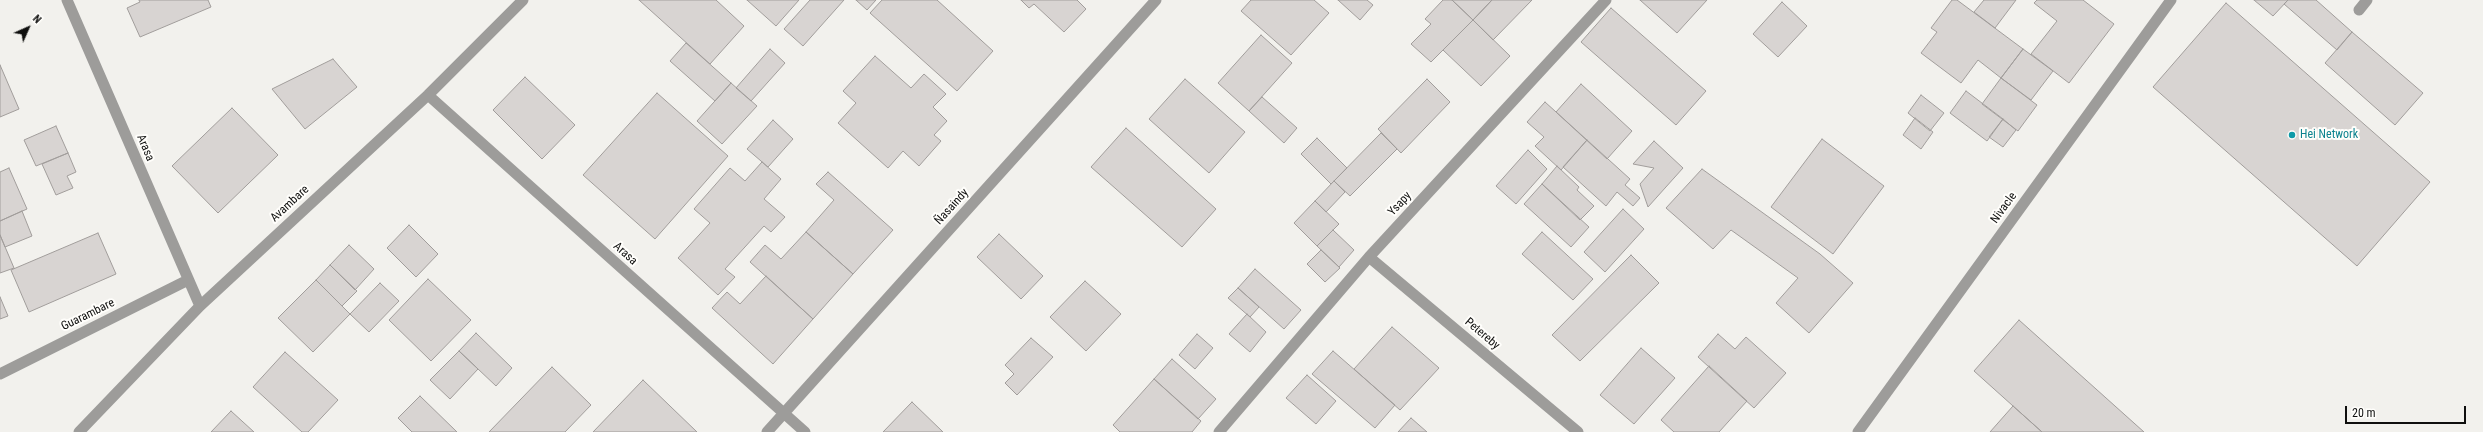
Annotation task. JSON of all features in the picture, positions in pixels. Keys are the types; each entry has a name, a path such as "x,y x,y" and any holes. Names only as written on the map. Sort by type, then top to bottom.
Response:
{"street":[{"name":"Arasa","path":"67,0 200,306"},
{"name":"Avambare","path":"79,432 200,306 428,95 523,0"},
{"name":"Ñasaindy","path":"767,432 1156,0"},
{"name":"Ysapy","path":"1219,432 1369,257 1606,0"},
{"name":"Nivacle","path":"1858,432 2171,0"},
{"path":"2359,10 2367,0"},
{"name":"Arasa","path":"428,95 805,432"},
{"name":"Petereby","path":"1369,257 1578,432"},
{"name":"Guarambare","path":"0,374 188,280"}],"building":[{"path":"139,0 208,0 211,7 140,37 127,8 140,2"},
{"path":"639,0 716,0 744,26 710,64"},
{"path":"747,0 799,0 776,26"},
{"path":"810,0 844,0 803,46 784,29"},
{"path":"856,0 876,0 867,10"},
{"path":"882,0 937,0 993,51 957,91 870,13"},
{"path":"1021,0 1077,0 1086,9 1064,32 1034,4 1029,8"},
{"path":"1251,0 1314,0 1329,13 1291,55 1241,11"},
{"path":"1338,0 1367,0 1373,5 1360,20"},
{"path":"1443,0 1452,0 1473,20 1431,62 1411,44 1431,24 1425,19"},
{"path":"1452,0 1492,0 1473,20"},
{"path":"1492,0 1532,0 1493,40 1473,20"},
{"path":"1640,0 1707,0 1677,33"},
{"path":"1952,0 1957,0 2023,49 2001,78 1978,60 1961,83 1921,53 1937,32 1931,28"},
{"path":"1984,0 2016,0 1995,28 1974,12"},
{"path":"2037,0 2083,0 2114,24 2069,83 2031,54 2057,21 2034,3"},
{"path":"2254,0 2288,0 2273,16"},
{"path":"2288,0 2316,0 2352,32 2337,50 2284,4"},
{"path":"1782,2 1807,26 1778,57 1753,34"},
{"name":"Hei Network","path":"2226,3 2430,182 2357,266 2153,87"},
{"path":"1611,8 1706,91 1676,125 1581,42"},
{"path":"1473,20 1510,56 1481,86 1443,50"},
{"path":"2352,32 2423,93 2395,125 2325,63"},
{"path":"1261,35 1292,63 1249,111 1218,83"},
{"path":"686,43 731,83 715,101 670,61"},
{"path":"770,49 785,63 751,101 736,88"},
{"path":"2023,49 2053,71 2031,100 2001,78"},
{"path":"875,56 911,88 924,74 946,94 933,107 947,121 934,135 941,141 919,166 903,151 888,168 838,123 856,103 843,91"},
{"path":"333,59 357,87 305,129 272,89"},
{"path":"0,65 19,109 0,117"},
{"path":"525,77 575,125 542,159 493,110"},
{"path":"2001,78 2037,105 2018,131 1982,104"},
{"path":"1185,79 1245,132 1209,173 1149,119"},
{"path":"1427,79 1450,102 1401,153 1378,129"},
{"path":"731,83 757,106 722,144 697,121"},
{"path":"1581,84 1632,131 1607,159 1556,112"},
{"path":"1966,91 2003,119 1987,141 1950,113"},
{"path":"657,93 728,156 655,239 583,175"},
{"path":"1921,95 1944,113 1930,131 1908,113"},
{"path":"1262,97 1297,128 1284,143 1249,111"},
{"path":"1545,102 1587,140 1561,170 1535,146 1544,137 1527,122"},
{"path":"232,108 278,155 218,213 172,166"},
{"path":"1915,118 1933,132 1921,149 1903,135"},
{"path":"2003,119 2016,130 2003,147 1989,137"},
{"path":"773,120 793,139 768,167 747,149"},
{"path":"56,126 68,153 36,166 24,140"},
{"path":"1126,128 1216,209 1182,247 1091,167"},
{"path":"1381,133 1397,149 1350,196 1334,181"},
{"path":"1317,138 1347,168 1331,184 1301,154"},
{"path":"1822,139 1884,186 1833,254 1771,207"},
{"path":"1587,140 1630,179 1625,185 1640,198 1633,206 1617,192 1606,206 1563,167"},
{"path":"1654,141 1683,168 1648,207 1640,184 1654,168 1633,164"},
{"path":"1528,150 1547,169 1516,204 1496,186"},
{"path":"68,153 76,172 67,176 73,188 56,195 42,164"},
{"path":"762,162 781,179 764,199 785,217 771,232 764,226 725,269 735,277 718,295 678,258 710,223 694,209 730,168 745,181"},
{"path":"1557,166 1579,187 1577,190 1594,206 1580,220 1542,184"},
{"path":"9,168 27,209 0,221 0,172"},
{"path":"1702,169 1820,254 1853,283 1809,333 1776,303 1798,278 1731,230 1713,249 1666,208"},
{"path":"828,172 893,230 853,274 806,232 834,200 816,184"},
{"path":"1334,181 1345,192 1326,212 1315,201"},
{"path":"1542,184 1589,227 1571,247 1524,204"},
{"path":"1315,201 1339,224 1317,246 1294,223"},
{"path":"1623,209 1644,229 1605,272 1584,252"},
{"path":"22,211 32,236 5,247 0,235 0,221"},
{"path":"409,225 438,254 416,277 387,248"},
{"path":"1333,230 1354,250 1339,267 1317,246"},
{"path":"806,232 853,274 813,319 750,262 765,245 781,259"},
{"path":"1542,232 1593,279 1573,300 1522,254"},
{"path":"98,233 116,274 29,312 11,270"},
{"path":"999,234 1043,276 1021,299 977,257"},
{"path":"0,235 14,268 0,273"},
{"path":"349,245 374,269 355,290 330,265"},
{"path":"1321,250 1340,268 1325,282 1307,264"},
{"path":"1631,255 1659,283 1580,361 1552,335"},
{"path":"330,265 357,291 342,306 316,280"},
{"path":"1255,269 1301,310 1284,329 1238,288"},
{"path":"766,276 813,319 773,364 712,308 727,292 740,304"},
{"path":"428,279 471,320 431,361 389,320"},
{"path":"316,280 350,314 313,352 278,318"},
{"path":"1085,281 1121,314 1086,351 1050,317"},
{"path":"380,283 399,301 369,332 350,314"},
{"path":"1238,288 1259,307 1250,317 1228,298"},
{"path":"0,297 8,316 0,319"},
{"path":"1247,314 1266,332 1250,352 1229,334"},
{"path":"2019,320 2144,432 2042,432 1974,371"},
{"path":"1392,327 1439,368 1400,410 1354,369"},
{"path":"476,333 512,368 496,386 459,351"},
{"path":"1197,334 1213,348 1195,369 1179,355"},
{"path":"1718,334 1735,349 1746,337 1786,373 1754,408 1698,357"},
{"path":"1031,338 1053,357 1017,395 1005,383 1014,374 1005,365"},
{"path":"1641,348 1675,378 1634,424 1600,395"},
{"path":"459,351 478,369 450,399 430,380"},
{"path":"1333,351 1395,405 1375,428 1312,374"},
{"path":"285,352 338,400 308,432 302,432 253,387"},
{"path":"1172,359 1216,399 1198,419 1154,379"},
{"path":"1709,366 1747,401 1719,432 1674,432 1661,420"},
{"path":"552,367 591,405 565,432 489,432"},
{"path":"1307,375 1336,401 1316,424 1286,398"},
{"path":"1154,379 1201,421 1192,432 1120,432 1113,425"},
{"path":"643,380 697,432 593,432"},
{"path":"420,396 457,432 412,432 398,418"},
{"path":"912,402 943,432 883,432"},
{"path":"2013,406 2042,432 1990,432"},
{"path":"231,411 254,432 211,432"},
{"path":"1411,418 1427,432 1398,432"}],"place":[{"name":"Hei Network","path":"2292,135"}]}
